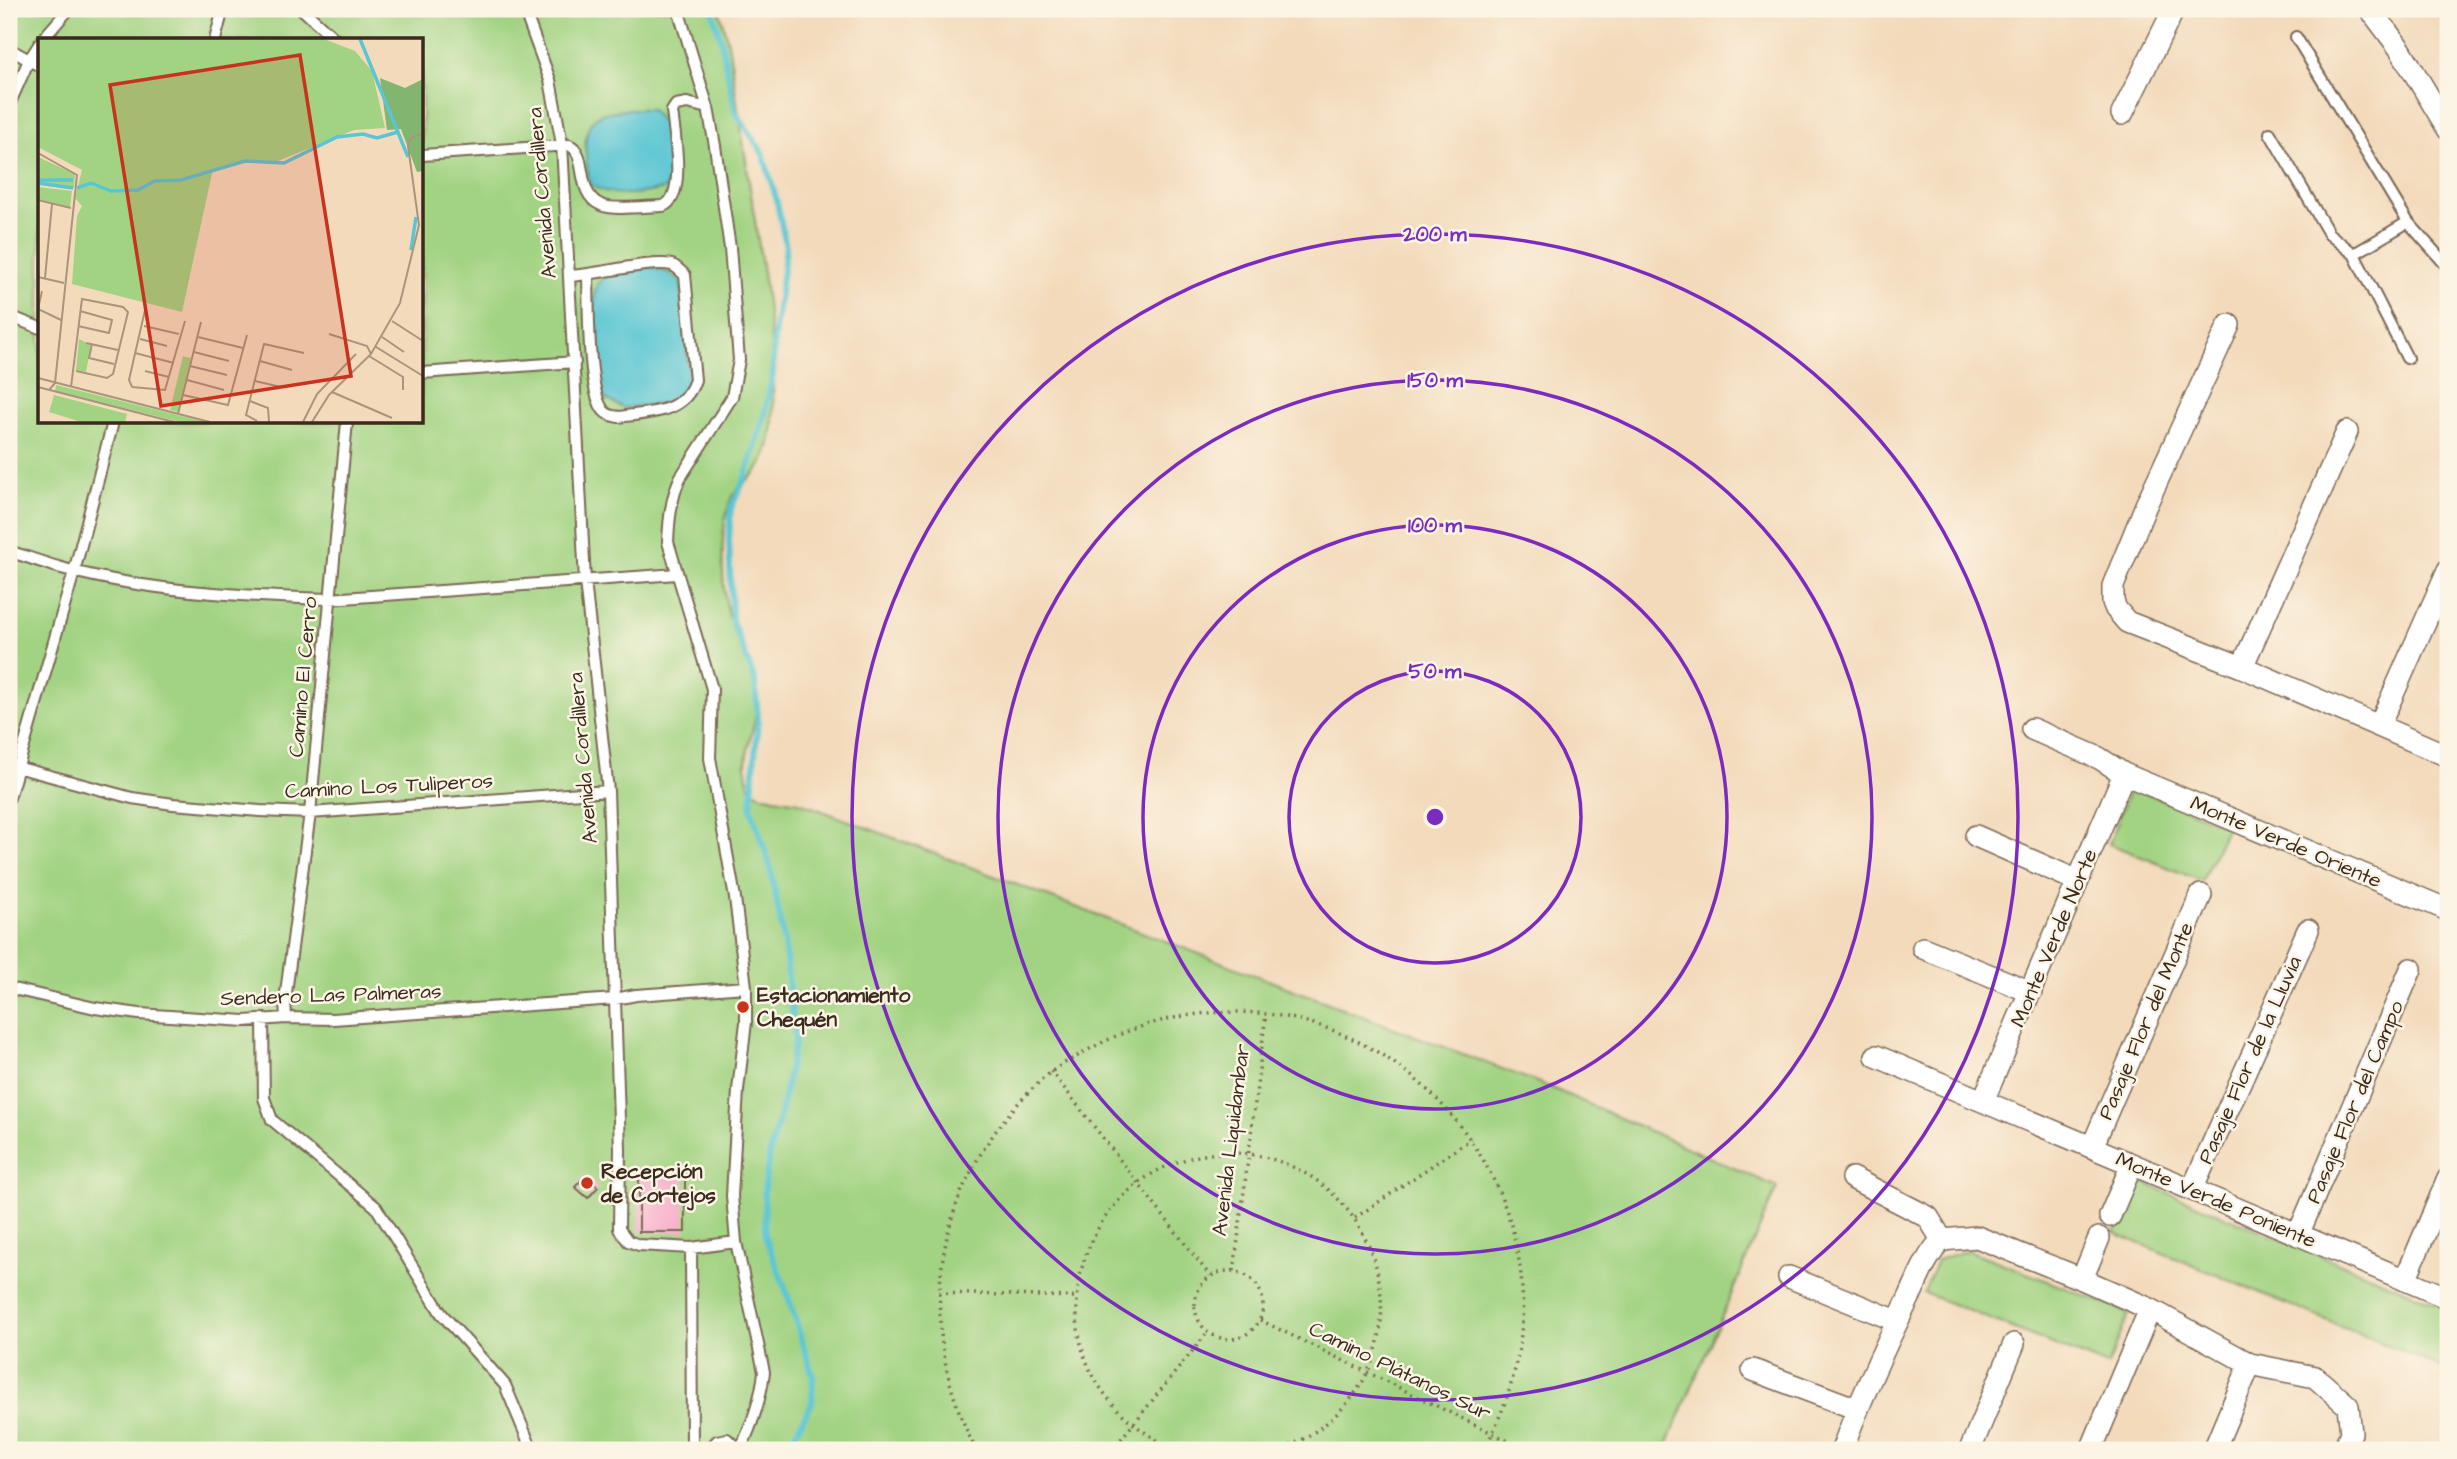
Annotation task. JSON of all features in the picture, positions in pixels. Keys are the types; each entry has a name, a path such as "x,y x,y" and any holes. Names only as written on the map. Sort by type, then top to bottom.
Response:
{"street":[{"path":"2122,114 2174,9"},
{"path":"2370,9 2400,49 2448,129"},
{"path":"2229,325 2146,505 2112,594 2116,610 2127,622 2242,667 2448,756"},
{"path":"2242,667 2347,432"},
{"path":"2379,726 2448,570"},
{"name":"Monte Verde Oriente","path":"2032,729 2099,758 2124,775 2448,910"},
{"name":"Monte Verde Norte","path":"1983,1101 2124,775"},
{"path":"1976,836 2078,881"},
{"name":"Pasaje Flor del Monte","path":"2092,1147 2201,895"},
{"name":"Pasaje Flor de la Lluvia","path":"2192,1190 2308,930"},
{"path":"1923,948 2031,992"},
{"name":"Pasaje Flor del Campo","path":"2298,1235 2411,969"},
{"name":"Monte Verde Poniente","path":"1876,1056 2448,1298"},
{"path":"2110,1216 2132,1164"},
{"path":"1852,1178 1928,1217 1942,1240"},
{"path":"2405,1280 2448,1179"},
{"path":"1842,1450 1857,1409 1933,1249 1942,1240 1977,1237 2150,1309 2250,1364 2315,1377 2348,1406 2351,1433 2343,1450"},
{"path":"2081,1279 2099,1238"},
{"path":"1789,1277 1897,1321"},
{"path":"2091,1450 2150,1309"},
{"path":"1970,1450 2014,1344"},
{"path":"2214,1450 2250,1364"},
{"path":"1753,1370 1857,1409"}],"lane":[{"path":"44,38 69,9"},
{"path":"216,38 223,9"},
{"path":"302,9 334,38"},
{"name":"Avenida Cordillera","path":"524,9 550,80 562,144 585,581 608,791 620,1149 619,1229 628,1241 639,1245 691,1248"},
{"path":"678,9 708,108 730,248 739,360 732,397 680,478 671,502 668,542 712,689 710,758 735,898 746,987 745,1042 738,1090 732,1196 736,1242 764,1372 762,1390 750,1430 740,1450 727,1439 717,1441 709,1450"},
{"path":"2296,37 2408,222 2448,267"},
{"path":"9,105 38,47"},
{"path":"9,49 38,65"},
{"path":"424,155 562,144 575,147 583,181 591,198 603,206 663,205 669,204 673,198 677,184 672,111 676,105 687,103 708,108"},
{"path":"2270,133 2329,234 2354,254 2407,358"},
{"path":"2354,254 2408,222"},
{"path":"569,276 588,276 656,264 674,265 685,275 695,380 691,392 683,402 669,408 620,417 611,416 604,411 594,389 588,276"},
{"path":"9,316 38,327"},
{"path":"424,373 575,362"},
{"path":"9,797 13,766 74,572 112,424"},
{"name":"Camino El Cerro","path":"286,1018 289,962 310,813 347,424"},
{"path":"9,551 74,572 182,591 330,599 677,574"},
{"name":"Camino Los Tuliperos","path":"13,766 132,798 222,808 310,813 608,791"},
{"name":"Sendero Las Palmeras","path":"9,988 95,1008 139,1014 245,1021 333,1018 615,999 746,987"},
{"path":"263,1020 264,1098 272,1121 376,1207 441,1312 505,1385 532,1450"},
{"path":"692,1450 691,1248 736,1242"}],"path":[{"path":"976,1450 963,1425 946,1372 939,1327 939,1293 946,1238 958,1202 977,1160 1009,1114 1051,1071 1116,1035 1166,1019 1217,1012 1266,1014 1328,1029 1383,1055 1431,1092 1471,1139 1504,1202 1521,1272 1520,1343 1510,1390 1484,1450"},
{"name":"Avenida Liquidambar","path":"1234,1271 1266,1014"},
{"path":"1051,1071 1210,1276"},
{"path":"1355,1218 1471,1139"},
{"path":"1176,1450 1132,1425 1114,1407 1097,1383 1084,1356 1078,1327 1076,1297 1081,1270 1089,1244 1102,1220 1119,1199 1138,1183 1183,1160 1207,1154 1249,1154 1279,1161 1322,1184 1355,1218 1371,1248 1380,1278 1382,1310 1378,1342 1367,1372 1350,1400 1328,1423 1301,1442 1280,1450"},
{"path":"1234,1271 1251,1279 1258,1288 1263,1309 1254,1329 1237,1338 1217,1337 1200,1324 1195,1304 1197,1293 1210,1276 1234,1271"},
{"path":"939,1293 1076,1297"},
{"name":"Camino Plátanos Sur","path":"1260,1320 1527,1450"},
{"path":"1112,1450 1208,1332"}],"green space":[{"path":"9,9 719,9 728,42 761,262 772,363 773,420 770,444 761,466 732,497 723,537 724,589 730,621 752,670 758,693 756,716 747,753 750,787 772,798 799,802 1547,1086 1777,1187 1665,1450 9,1450"},
{"path":"2131,787 2227,826 2202,881 2109,844"},
{"path":"2137,1180 2448,1308 2448,1370 2114,1233"},
{"path":"1968,1250 2129,1313 2108,1366 1924,1293 1937,1260"}],"water":[{"path":"629,109 651,109 663,126 671,157 665,189 636,194 617,193 598,189 590,184 586,156 589,126 602,114"},
{"path":"651,267 669,273 681,282 689,375 688,393 675,402 623,408 601,396 594,318 596,289 599,282 610,275"}],"building":[{"path":"639,1172 685,1172 685,1232 639,1232"},
{"path":"586,1175 598,1187 588,1198 575,1187"}],"waterway":[{"path":"712,9 735,111 763,154 786,247 774,338 773,374 763,421 746,476 731,508 729,540 732,621 755,680 758,718 751,808 770,866 784,941 795,1041 764,1189 765,1236 787,1293 813,1376 812,1403 786,1450"}],"place":[{"name":"Estacionamiento Chequén","path":"743,1007"},
{"name":"Recepción de Cortejos","path":"587,1183"}]}
